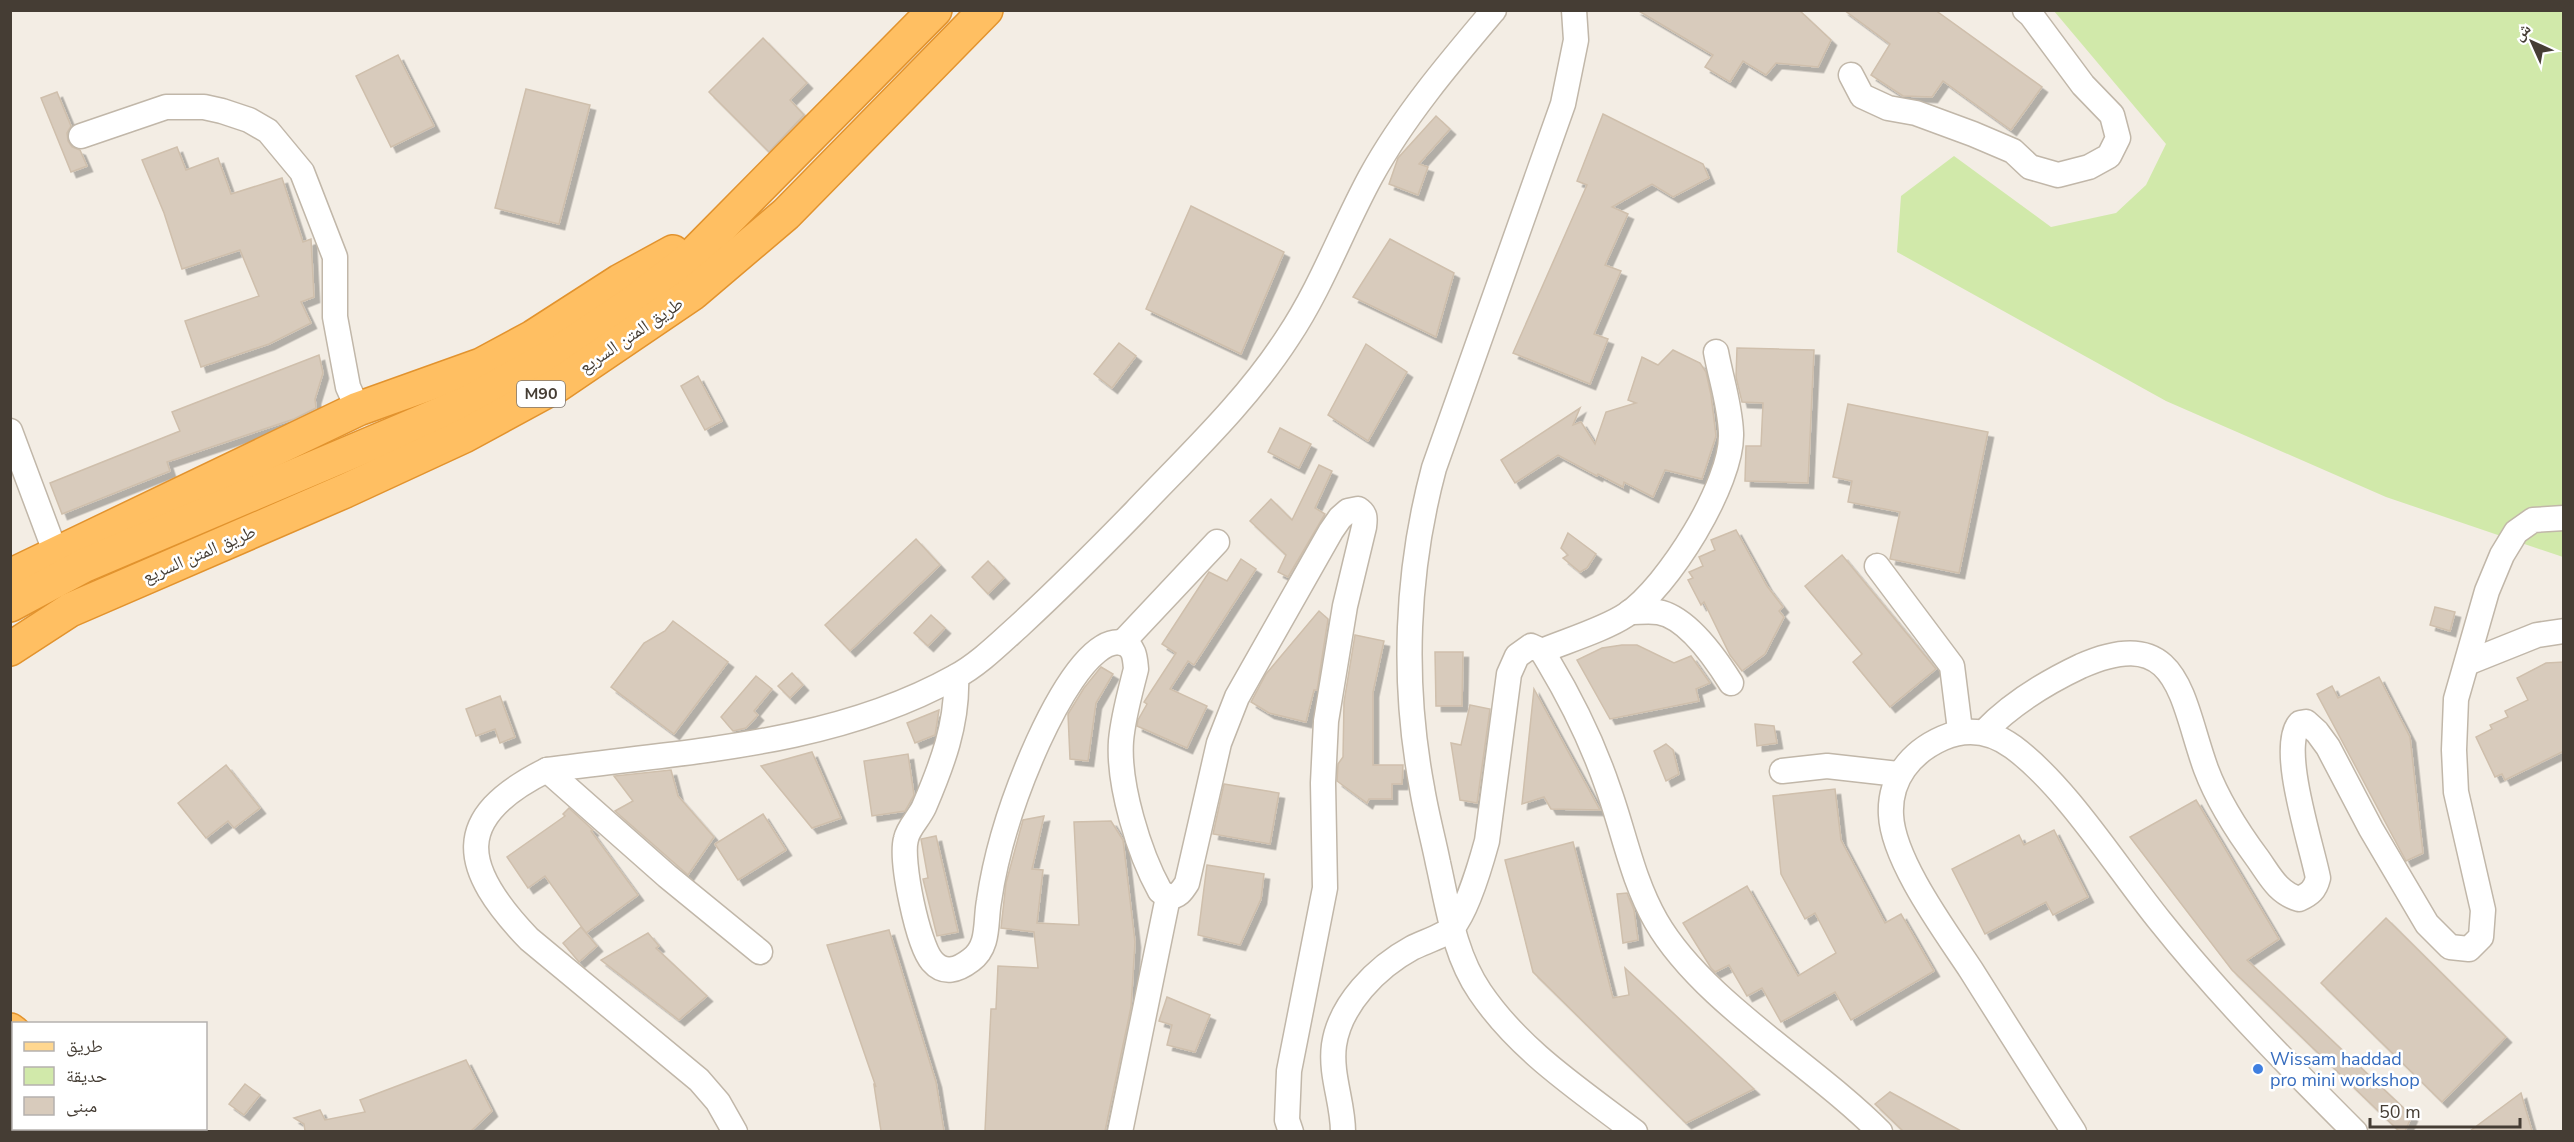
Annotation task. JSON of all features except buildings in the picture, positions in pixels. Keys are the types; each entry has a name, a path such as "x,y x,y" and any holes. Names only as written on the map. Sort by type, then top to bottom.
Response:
{"highway":[{"name":"طريق المتن السريع","path":"10,605 60,564 470,402 561,351 634,302 688,260 935,10"},
{"name":"طريق المتن السريع","path":"22,641 70,610 334,496 464,436 556,386 693,293 786,214 986,10"},
{"path":"10,576 60,564 358,409 481,365 533,337 620,281 722,226"},
{"path":"10,671 28,649 22,641"}],"street":[{"path":"735,1131 718,1102 699,1080 529,939 490,893 475,849 481,824 493,804 517,785 547,770 760,742 803,733 897,703 956,677 1000,642 1061,587 1187,457 1258,379 1288,338 1312,297 1370,177 1390,143 1448,64 1494,10"},
{"path":"1574,10 1576,40 1563,104 1434,468 1420,520 1409,664 1421,788 1452,928 1466,969 1516,1036 1545,1064 1635,1131"},
{"path":"1851,75 1862,96 1888,108 1916,113 1993,142 2013,151 2030,167 2058,175 2089,167 2109,156 2118,138 2112,115 2083,85 2025,10"},
{"path":"81,136 166,107 204,107 222,111 249,120 268,131 302,172 335,257 335,317 348,387 358,409"},
{"path":"1542,651 1630,612 1667,575 1700,521 1721,477 1731,435 1729,407 1716,352"},
{"path":"10,431 60,564"},
{"path":"956,677 955,714 945,758 922,810 906,838 905,855 920,940 927,956 937,967 945,970 965,965 975,957 985,942 991,887 1010,810 1051,712 1070,681 1088,660 1111,644 1122,643 1131,648 1135,657 1136,669 1121,743 1128,798 1154,880 1160,891 1168,897 1174,897 1182,891 1187,883 1219,743 1237,697 1340,518 1348,511 1358,509 1365,516 1345,606 1326,721 1323,783 1325,888 1289,1071 1287,1120 1291,1131"},
{"path":"1984,732 2002,714 2030,693 2091,662 2120,654 2139,654 2154,659 2176,679 2207,770 2224,807 2279,889 2299,899 2316,887 2318,878 2292,759 2294,730 2300,723 2306,722 2328,747 2376,839 2427,924 2450,946 2469,949 2481,937 2484,924 2483,909 2456,792 2454,750 2456,699 2487,591 2502,555 2516,532 2533,520 2564,518"},
{"path":"1122,643 1217,542"},
{"path":"1877,566 1952,666 1960,730"},
{"path":"1630,612 1658,612 1674,618 1711,652 1731,683"},
{"path":"2467,663 2537,635 2564,631"},
{"path":"1343,1131 1333,1071 1334,1044 1340,1020 1377,972 1400,955 1452,928 1479,868 1487,841 1512,663 1531,646 1542,651 1569,698 1595,754 1609,789 1626,848 1656,921 1677,950 1734,1007 1858,1109 1880,1131"},
{"path":"2074,1131 1923,897 1899,847 1891,816 1893,792 1898,774 1917,753 1960,730 1984,732 2012,746 2040,773 2072,807 2200,970 2267,1045 2355,1131"},
{"path":"1782,771 1827,766 1898,774"},
{"path":"547,770 667,876 760,952"},
{"path":"1120,1131 1168,897"}],"green space":[{"path":"2054,11 2563,11 2563,557 2386,497 2166,401 1897,252 1901,196 1954,156 2051,227 2116,213 2146,185 2166,144"}],"place":[{"name":"Wissam haddad pro mini workshop","path":"2258,1069"}]}
